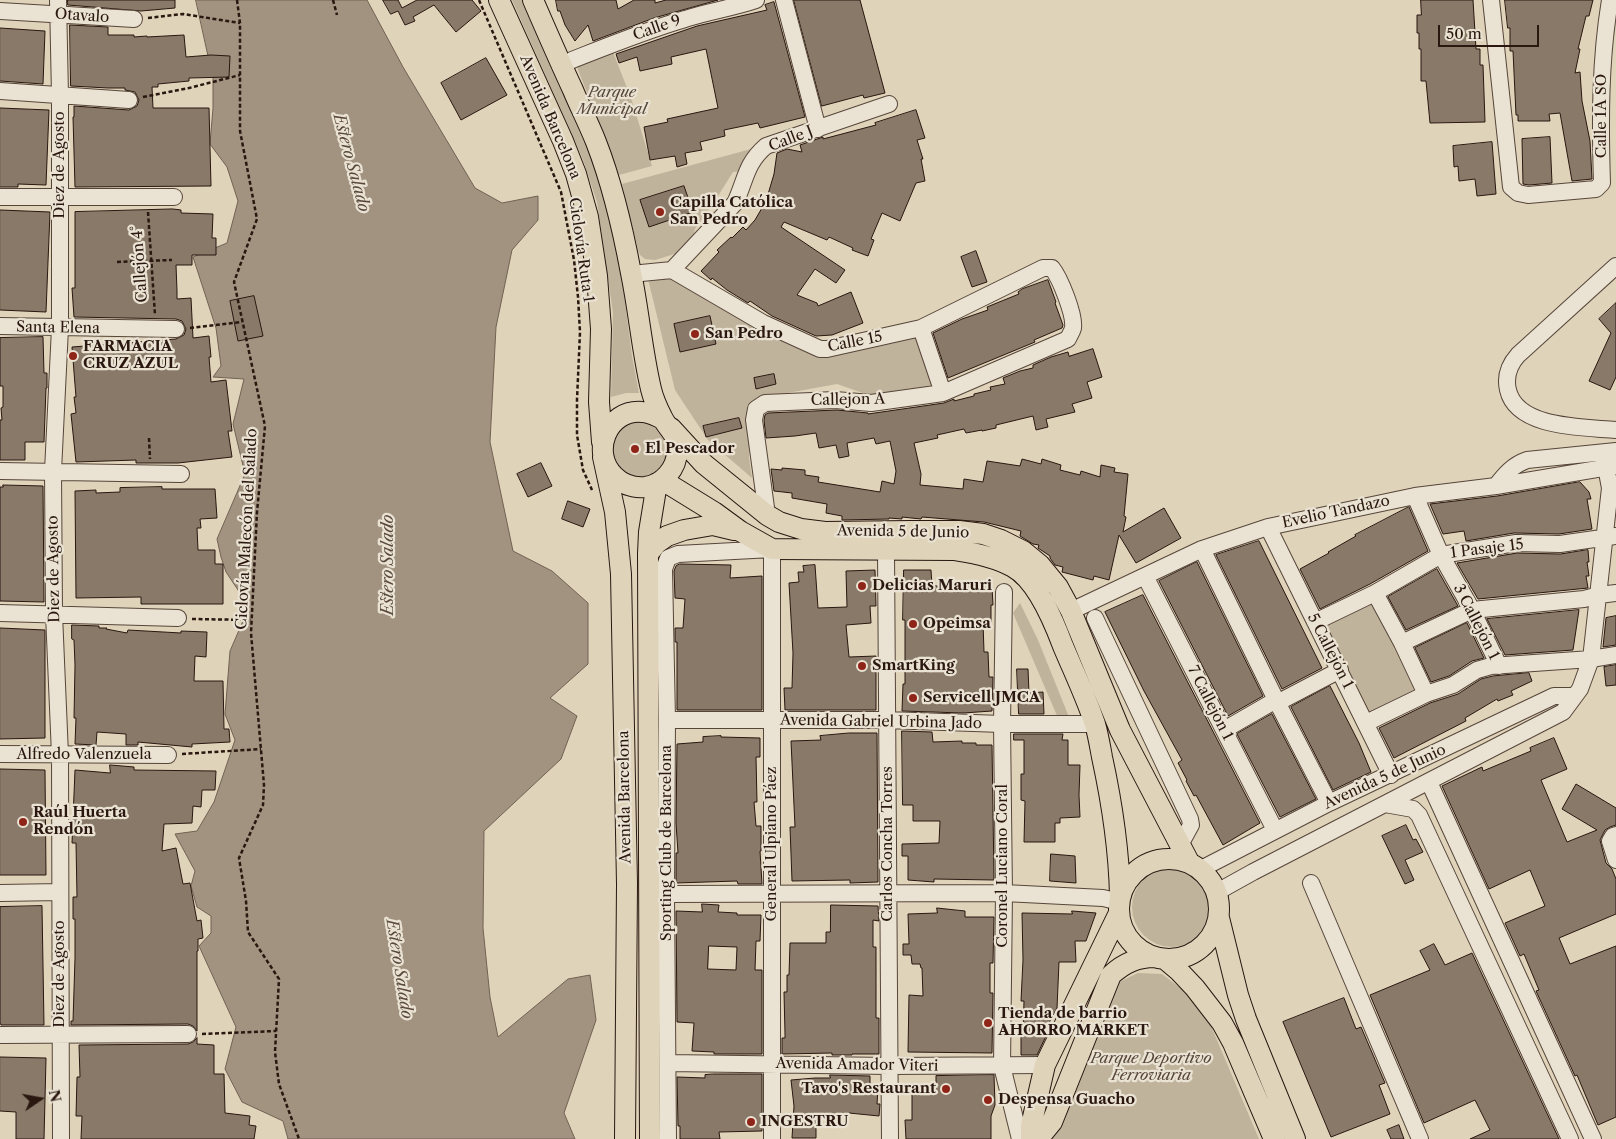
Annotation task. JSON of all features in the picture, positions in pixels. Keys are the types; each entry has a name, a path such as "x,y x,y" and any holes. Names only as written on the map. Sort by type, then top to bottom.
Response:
{"main road":[{"name":"Avenida Barcelona","path":"499,0 576,174 588,217 597,276 601,329 599,402 603,452 615,512 621,574 627,884 625,1139"},
{"name":"Avenida Barcelona","path":"533,0 596,142 614,202 632,274 652,392 667,424"},
{"path":"641,412 653,414 667,424 676,438 677,450 676,461 670,472 659,482 640,487 623,484 614,477 607,468 603,452 605,435 611,425 630,413 641,412"},
{"name":"Avenida 5 de Junio","path":"667,424 704,464 779,522 801,529 825,532 959,531 983,534 1001,540 1023,551 1040,565 1058,587 1071,611 1120,730 1137,765 1190,859"},
{"name":"Avenida Barcelona","path":"650,1139 648,554 652,511 659,482"},
{"name":"Avenida 5 de Junio","path":"659,482 714,512 740,531 772,549 955,550 973,552 1014,567 1032,585 1053,620 1095,724 1109,791 1119,864 1120,904 1045,1065 1031,1126 1031,1139"},
{"path":"648,554 656,542 667,536 693,528 713,525 740,531"},
{"path":"1274,1139 1233,1043 1222,1023 1195,988 1178,970 1160,958 1142,951 1130,941 1123,928 1120,904 1126,883 1135,871 1147,863 1161,859 1190,859 1211,880 1217,892 1219,918 1238,995 1295,1139"},
{"path":"1038,1139 1052,1122 1111,975 1127,963 1137,959 1180,958 1194,953 1205,944 1214,932 1219,918"},
{"path":"1259,1050 1303,1139"}],"street":[{"name":"Calle 9","path":"562,66 572,60 642,32 756,0"},
{"path":"784,0 818,128"},
{"name":"Calle 1A SO","path":"1491,0 1511,187 1518,193 1528,195 1596,189 1602,183 1601,79 1610,0"},
{"name":"Otavalo","path":"0,11 58,7 134,19"},
{"name":"Diez de Agosto","path":"58,7 60,328 53,471 54,614 60,755 60,1139"},
{"path":"0,92 129,100"},
{"name":"Calle J","path":"672,270 735,203 742,190 749,164 766,146 889,104"},
{"path":"0,197 174,197"},
{"path":"1616,266 1518,355 1510,366 1507,380 1512,401 1522,412 1534,418 1559,425 1616,430"},
{"name":"Calle 15","path":"672,270 763,323 820,349 827,349 921,328 1043,268 1052,268 1057,274 1072,317 1073,328 1068,339"},
{"path":"632,274 672,270"},
{"name":"Santa Elena","path":"0,326 183,328"},
{"path":"921,328 943,393"},
{"name":"Callejon A","path":"767,514 754,420 756,409 765,403 835,400 871,403 943,393 1068,339"},
{"path":"1496,486 1510,469 1527,460 1616,451"},
{"name":"Evelio Tandazo","path":"1071,611 1202,549 1268,527 1415,496 1496,486 1611,466"},
{"name":"Avenida 5 de Junio","path":"1217,892 1563,712 1580,688 1591,659 1599,595 1611,536 1611,466"},
{"path":"0,471 181,474"},
{"name":"3 Callejón 1","path":"1415,496 1441,555 1472,610 1499,666"},
{"name":"5 Callejón 1","path":"1268,527 1391,775"},
{"name":"1 Pasaje 15","path":"1315,622 1375,592 1441,555 1516,543 1560,544 1611,536"},
{"name":"Sporting Club de Barcelona","path":"668,1139 667,720 664,569 668,558 678,554 772,549"},
{"name":"General Ulpiano Páez","path":"772,549 772,1139"},
{"path":"1202,549 1328,804"},
{"name":"Carlos Concha Torres","path":"886,550 890,1139"},
{"name":"7 Callejón 1","path":"1145,576 1275,830"},
{"name":"Coronel Luciano Coral","path":"1004,592 1002,1066 1020,1139"},
{"path":"1375,592 1426,694"},
{"path":"1402,643 1472,610 1584,599 1616,593"},
{"path":"0,613 178,618"},
{"path":"1095,618 1190,819 1190,859"},
{"path":"1366,723 1426,694 1453,685 1477,670 1491,666 1616,656"},
{"path":"1224,730 1340,670"},
{"name":"Avenida 5 de Junio","path":"1190,859 1275,830 1554,696 1573,696"},
{"name":"Avenida Gabriel Urbina Jado","path":"667,720 887,720 1002,724 1095,724"},
{"name":"Alfredo Valenzuela","path":"0,754 168,755"},
{"path":"1137,765 1159,754"},
{"path":"1428,782 1593,1139"},
{"path":"1385,804 1413,809 1420,816 1570,1139"},
{"path":"1616,835 1610,841 1616,860"},
{"path":"1311,883 1420,1139"},
{"path":"0,893 60,892"},
{"path":"666,894 1004,893 1103,898 1120,904"},
{"path":"0,1035 188,1034"},
{"name":"Avenida Amador Viteri","path":"668,1063 890,1066 1045,1065"}],"path":[{"name":"Ciclovía Malecón del Salado","path":"237,0 240,23 240,131 257,219 234,282 265,426 257,512 251,633 264,785 263,805 239,858 246,901 248,932 279,979 275,1052 280,1084 299,1139"},
{"path":"333,0 337,15"},
{"name":"Ciclovía Ruta 1","path":"479,0 561,192 572,250 578,297 580,332 577,436 583,470 595,497"},
{"path":"134,19 184,14 240,23"},
{"path":"129,100 190,88 240,75"},
{"name":"Callejón 4°","path":"148,198 151,272 153,273 156,329"},
{"path":"117,262 172,260"},
{"path":"183,328 243,322"},
{"path":"149,438 150,473"},
{"path":"202,620 252,620"},
{"path":"168,755 261,749"},
{"path":"208,1033 276,1031"}],"green space":[{"path":"512,0 528,0 586,128 617,239 632,356 639,393 626,393 611,397 613,313 597,202 583,160"},
{"name":"Parque Municipal","path":"611,47 631,98 652,166 619,175 575,62"},
{"path":"751,149 743,171 733,172 695,229 693,239 681,252 655,260 645,259 640,255 622,184"},
{"path":"672,278 830,356 920,334 934,387 874,397 837,384 760,398 749,408 749,458 752,478 708,440 675,390 648,279"},
{"path":"640,421 651,423 660,429 666,438 668,449 666,460 660,469 651,475 640,477 629,475 620,469 614,460 612,449 614,438 620,429 629,423"},
{"path":"1377,598 1422,689 1369,714 1325,624"},
{"path":"1020,603 1038,640 1071,722 1058,718 1013,613"},
{"path":"1164,867 1180,867 1201,878 1212,899 1212,915 1201,936 1180,947 1164,947 1150,941 1138,929 1132,915 1132,899 1138,885 1150,873"},
{"name":"Parque Deportivo Ferroviaria","path":"1138,973 1162,974 1183,990 1205,1012 1259,1139 1037,1139 1117,983"}],"water":[{"name":"Estero Salado","path":"196,0 367,0 403,67 475,188 502,203 538,196 538,220 512,250 496,327 490,442 513,551 552,571 588,603 588,664 550,698 577,716 561,759 484,831 483,928 490,997 498,1037 568,979 590,975 596,1020 564,1113 575,1139 288,1139 283,1121 242,1102 225,1069 236,1027 199,946 211,933 211,916 197,907 191,886 195,871 175,834 197,831 214,802 235,740 225,714 230,651 246,614 240,593 226,572 217,539 245,474 233,424 244,379 213,377 221,366 216,328 193,257 227,243 238,201 227,167 210,144 213,79"}],"building":[{"path":"68,0 175,0 175,8 141,11 68,5"},
{"path":"383,0 398,0 402,8 417,0 472,0 481,11 456,32 434,5 413,17 415,21 405,25 398,11 391,14"},
{"path":"556,0 616,0 618,9 634,0 655,0 655,3 666,0 718,0 654,18 593,41 588,25 575,41 565,25 560,11 558,11"},
{"path":"794,0 860,0 885,93 864,98 863,95 822,106"},
{"path":"1421,0 1473,0 1476,49 1480,49 1480,65 1483,65 1485,122 1430,123 1426,81 1421,81 1421,49 1419,49 1419,33 1417,33 1417,15 1421,15"},
{"path":"1505,0 1593,0 1589,16 1586,16 1578,49 1580,49 1575,73 1580,72 1582,101 1590,141 1592,179 1572,181 1560,113 1549,114 1550,121 1518,121 1518,115 1516,115 1513,51 1510,51 1510,28 1508,28"},
{"path":"774,2 805,117 760,128 758,123 724,130 725,136 700,142 702,150 685,153 687,164 677,167 675,156 650,160 644,127 668,122 667,119 718,108 706,49 671,57 672,64 640,71 637,57 619,63 616,54 697,26 767,10 765,5"},
{"path":"70,25 108,27 108,35 147,37 184,35 186,57 230,56 229,77 189,78 189,81 158,84 158,87 152,87 153,108 209,108 211,186 75,187 74,106 129,110 137,106 139,100 135,92 125,90 125,88 71,86"},
{"path":"0,28 45,31 43,84 0,81"},
{"path":"486,58 507,95 461,120 441,83"},
{"path":"0,108 49,110 46,185 18,184 18,187 0,187"},
{"path":"916,110 925,138 917,140 923,159 921,159 925,181 916,183 900,221 882,213 871,239 874,240 868,256 852,250 853,248 829,237 827,240 784,222 781,227 845,270 836,283 815,269 797,295 817,303 818,306 851,292 863,323 832,335 816,336 772,316 750,301 748,303 712,278 711,280 701,271 719,252 717,250 743,227 746,230 755,220 766,201 774,174 777,153 787,149 802,152 800,145 823,137 823,139 876,125 875,123"},
{"path":"1550,137 1552,183 1523,184 1522,139"},
{"path":"1492,142 1496,194 1477,196 1475,179 1459,181 1458,166 1454,167 1453,146"},
{"path":"684,186 693,212 649,227 640,200"},
{"path":"0,210 50,212 46,312 0,310"},
{"path":"181,210 181,213 213,214 212,238 216,238 216,255 192,255 192,265 176,265 177,299 191,298 193,338 209,336 211,382 226,380 232,431 228,431 232,457 178,463 136,463 136,460 76,462 71,414 76,413 72,347 176,339 184,335 186,329 182,321 176,319 74,317 72,288 75,288 75,212"},
{"path":"976,251 987,282 972,287 961,257"},
{"path":"1048,280 1063,325 1062,328 1034,340 1035,342 948,378 933,333 962,319 988,310 987,307 1019,294 1018,292 1022,289"},
{"path":"254,296 263,336 238,341 230,301"},
{"path":"1616,303 1616,377 1610,390 1589,381 1611,333 1599,319"},
{"name":"San Pedro","path":"710,316 716,344 680,352 674,324"},
{"path":"43,337 44,373 47,373 44,442 25,442 25,460 0,460 0,420 2,420 3,386 0,386 0,338"},
{"path":"1093,349 1102,377 1087,382 1092,398 1072,404 1075,412 1046,419 1048,427 1036,430 1033,416 996,425 996,428 966,433 964,429 937,435 938,438 914,443 921,474 920,485 963,489 964,479 983,482 987,461 1020,466 1022,459 1041,464 1042,459 1061,465 1060,470 1080,475 1081,471 1100,477 1101,465 1115,468 1114,472 1128,474 1124,516 1126,517 1123,532 1164,508 1181,538 1136,563 1119,535 1109,580 1094,576 1093,580 1062,572 1063,567 1055,565 1050,556 1038,548 1039,545 1033,544 1020,536 1021,531 984,522 922,517 921,519 902,517 902,519 842,520 842,516 826,513 827,504 792,498 792,493 774,491 771,469 805,470 805,475 819,477 818,482 880,492 882,481 894,484 896,471 890,441 876,444 874,438 847,443 849,456 839,458 836,445 819,448 816,433 766,438 764,420 765,415 768,413 837,410 868,414 944,403 954,399 954,401 974,396 974,394 991,390 990,387 1005,384 1003,378 1033,368 1033,365 1051,357 1068,352 1069,356"},
{"path":"774,374 776,384 756,389 754,378"},
{"path":"739,418 742,428 706,437 703,426"},
{"path":"541,463 552,486 528,497 517,474"},
{"path":"1580,482 1589,492 1591,499 1587,499 1592,529 1559,534 1514,533 1466,541 1464,531 1443,534 1430,504 1497,496"},
{"path":"3,485 43,486 44,602 0,601 0,487 3,487"},
{"path":"162,487 162,489 215,489 217,518 200,519 201,528 197,528 198,550 215,550 215,564 223,564 223,604 141,604 141,597 76,598 75,491 96,490 96,493 120,492 120,488"},
{"path":"568,501 590,509 583,527 562,519"},
{"path":"1409,507 1428,551 1370,584 1320,609 1300,569 1329,553 1355,535"},
{"path":"1259,541 1322,668 1282,689 1216,555"},
{"path":"1588,550 1589,576 1586,576 1588,588 1478,599 1457,563 1517,553 1560,554"},
{"path":"1197,562 1263,696 1228,716 1159,581"},
{"path":"680,564 731,565 730,578 762,576 762,710 677,710 677,642 675,642 675,628 683,628 685,599 675,598 674,571 676,566"},
{"path":"815,565 818,608 847,607 846,571 875,570 876,606 870,606 871,623 846,625 849,657 876,656 876,710 785,710 784,688 792,688 793,653 789,583 799,582 798,572 804,572 803,566"},
{"path":"1437,569 1458,606 1406,630 1388,597"},
{"path":"904,570 931,570 932,586 938,586 938,591 963,591 963,587 970,586 970,581 982,581 982,587 992,587 993,605 991,605 991,622 983,622 984,652 988,652 989,677 993,677 992,711 963,713 902,711 903,684 905,684"},
{"path":"1143,595 1260,823 1223,845 1196,795 1194,796 1186,781 1178,763 1182,760 1144,691 1105,612"},
{"path":"1579,610 1573,650 1505,655 1487,619"},
{"path":"1616,616 1616,645 1603,647 1606,618"},
{"path":"1467,623 1484,658 1472,661 1449,676 1431,682 1415,648"},
{"path":"72,625 99,626 99,628 127,633 128,630 181,633 181,631 207,632 206,657 195,656 194,681 223,681 224,729 229,729 230,742 192,744 192,747 138,742 138,745 126,745 126,734 97,732 96,745 75,744 75,665"},
{"path":"0,628 45,630 45,738 0,739"},
{"path":"1616,665 1616,685 1606,686 1604,667"},
{"path":"1017,669 1028,669 1029,693 1043,692 1044,714 1019,714"},
{"path":"1529,673 1532,681 1511,691 1513,695 1498,701 1497,699 1465,718 1466,721 1394,758 1379,728 1430,703 1458,694 1481,679"},
{"path":"1330,686 1359,743 1371,772 1333,790 1291,707"},
{"path":"1272,714 1316,799 1280,817 1237,734"},
{"path":"902,731 932,732 933,742 962,741 962,743 976,743 976,745 992,745 994,880 934,879 934,882 908,880 908,856 902,856 902,844 939,843 940,821 913,821 913,805 903,805"},
{"path":"877,733 878,882 850,883 850,880 792,881 790,827 795,827 791,741 821,740 820,736"},
{"path":"1014,734 1063,734 1062,740 1068,740 1068,765 1080,765 1080,817 1060,818 1060,823 1055,823 1055,842 1024,842 1025,801 1021,800 1021,774 1024,774 1024,740 1014,740"},
{"path":"703,737 760,738 760,757 756,757 757,802 754,802 756,826 761,826 762,884 738,884 737,881 676,883 676,853 678,853 676,823 677,744 703,742"},
{"path":"1554,738 1567,769 1541,780 1567,842 1597,830 1562,809 1576,784 1616,808 1616,825 1605,830 1600,840 1606,863 1612,869 1616,879 1616,914 1559,938 1570,964 1616,946 1616,1117 1598,1125 1577,1075 1575,1076 1536,991 1539,990 1524,954 1520,956 1505,923 1545,906 1530,870 1489,889 1442,786 1482,767 1483,771 1531,751 1530,748"},
{"path":"110,765 134,767 134,770 216,771 215,790 202,790 201,807 193,806 192,823 164,824 162,851 176,848 183,884 190,883 197,921 201,920 203,938 198,939 197,951 197,1031 188,1024 71,1025 71,1021 73,1021 75,958 73,897 77,897 76,843 72,843 75,770 110,773"},
{"name":"Raúl Huerta Rendón","path":"0,769 45,770 46,875 0,875"},
{"path":"1406,825 1413,840 1416,839 1423,852 1405,860 1414,880 1405,884 1382,836"},
{"path":"1051,854 1075,856 1076,883 1050,881"},
{"path":"702,904 719,905 718,912 737,913 737,915 761,915 760,941 756,941 755,970 762,970 762,1054 714,1054 714,1052 692,1051 694,1023 677,1022 676,911 702,912","holes":["709,946 737,947 736,970 708,969"]},
{"path":"831,905 878,906 879,921 873,920 873,947 876,947 876,1018 879,1018 879,1054 782,1054 782,1038 785,1038 784,992 787,992 790,943 826,943 826,932 830,932"},
{"path":"42,906 44,1025 1,1025 0,907"},
{"path":"937,908 965,911 965,917 994,917 993,963 990,963 990,993 993,993 992,1053 908,1052 909,995 923,996 922,968 920,964 912,964 911,955 903,955 903,944 909,944 908,914 937,913"},
{"path":"1072,911 1096,913 1086,941 1075,941 1076,962 1059,962 1057,1008 1043,1034 1047,1034 1037,1055 1021,1055 1024,1001 1021,1001 1023,960 1022,913 1072,914"},
{"path":"1434,944 1445,965 1472,953 1559,1139 1470,1139 1490,1130 1475,1100 1424,1123 1370,995 1430,970 1420,951"},
{"path":"1344,998 1356,1029 1361,1027 1385,1083 1379,1085 1390,1114 1331,1137 1283,1022"},
{"path":"197,1038 197,1044 214,1045 214,1074 224,1074 225,1113 250,1116 249,1125 256,1126 254,1139 81,1139 82,1116 76,1116 77,1077 80,1077 79,1045 188,1044"},
{"path":"0,1057 46,1058 44,1139 16,1139 16,1112 0,1111"},
{"path":"762,1074 762,1131 719,1132 720,1139 680,1139 677,1077 705,1078 705,1075"},
{"path":"830,1075 870,1076 870,1088 878,1089 877,1104 880,1104 879,1116 849,1113 849,1115 821,1114 821,1119 816,1119 816,1138 792,1138 794,1106 791,1080 830,1078"},
{"path":"994,1075 995,1105 991,1116 991,1139 906,1139 905,1120 912,1120 912,1086 936,1086 936,1076"},
{"path":"1399,1125 1404,1139 1391,1139 1387,1130"}],"place":[{"name":"Capilla Católica San Pedro","path":"660,212"},
{"name":"San Pedro","path":"695,334"},
{"name":"FARMACIA CRUZ AZUL","path":"73,356"},
{"name":"El Pescador","path":"635,449"},
{"name":"Delicias Maruri","path":"862,586"},
{"name":"Opeimsa","path":"913,624"},
{"name":"SmartKing","path":"862,666"},
{"name":"Servicell JMCA","path":"913,698"},
{"name":"Raúl Huerta Rendón","path":"23,822"},
{"name":"Tienda de barrio AHORRO MARKET","path":"988,1023"},
{"name":"Tavo's Restaurant","path":"946,1089"},
{"name":"Despensa Guacho","path":"988,1100"},
{"name":"INGESTRU","path":"751,1122"}]}
